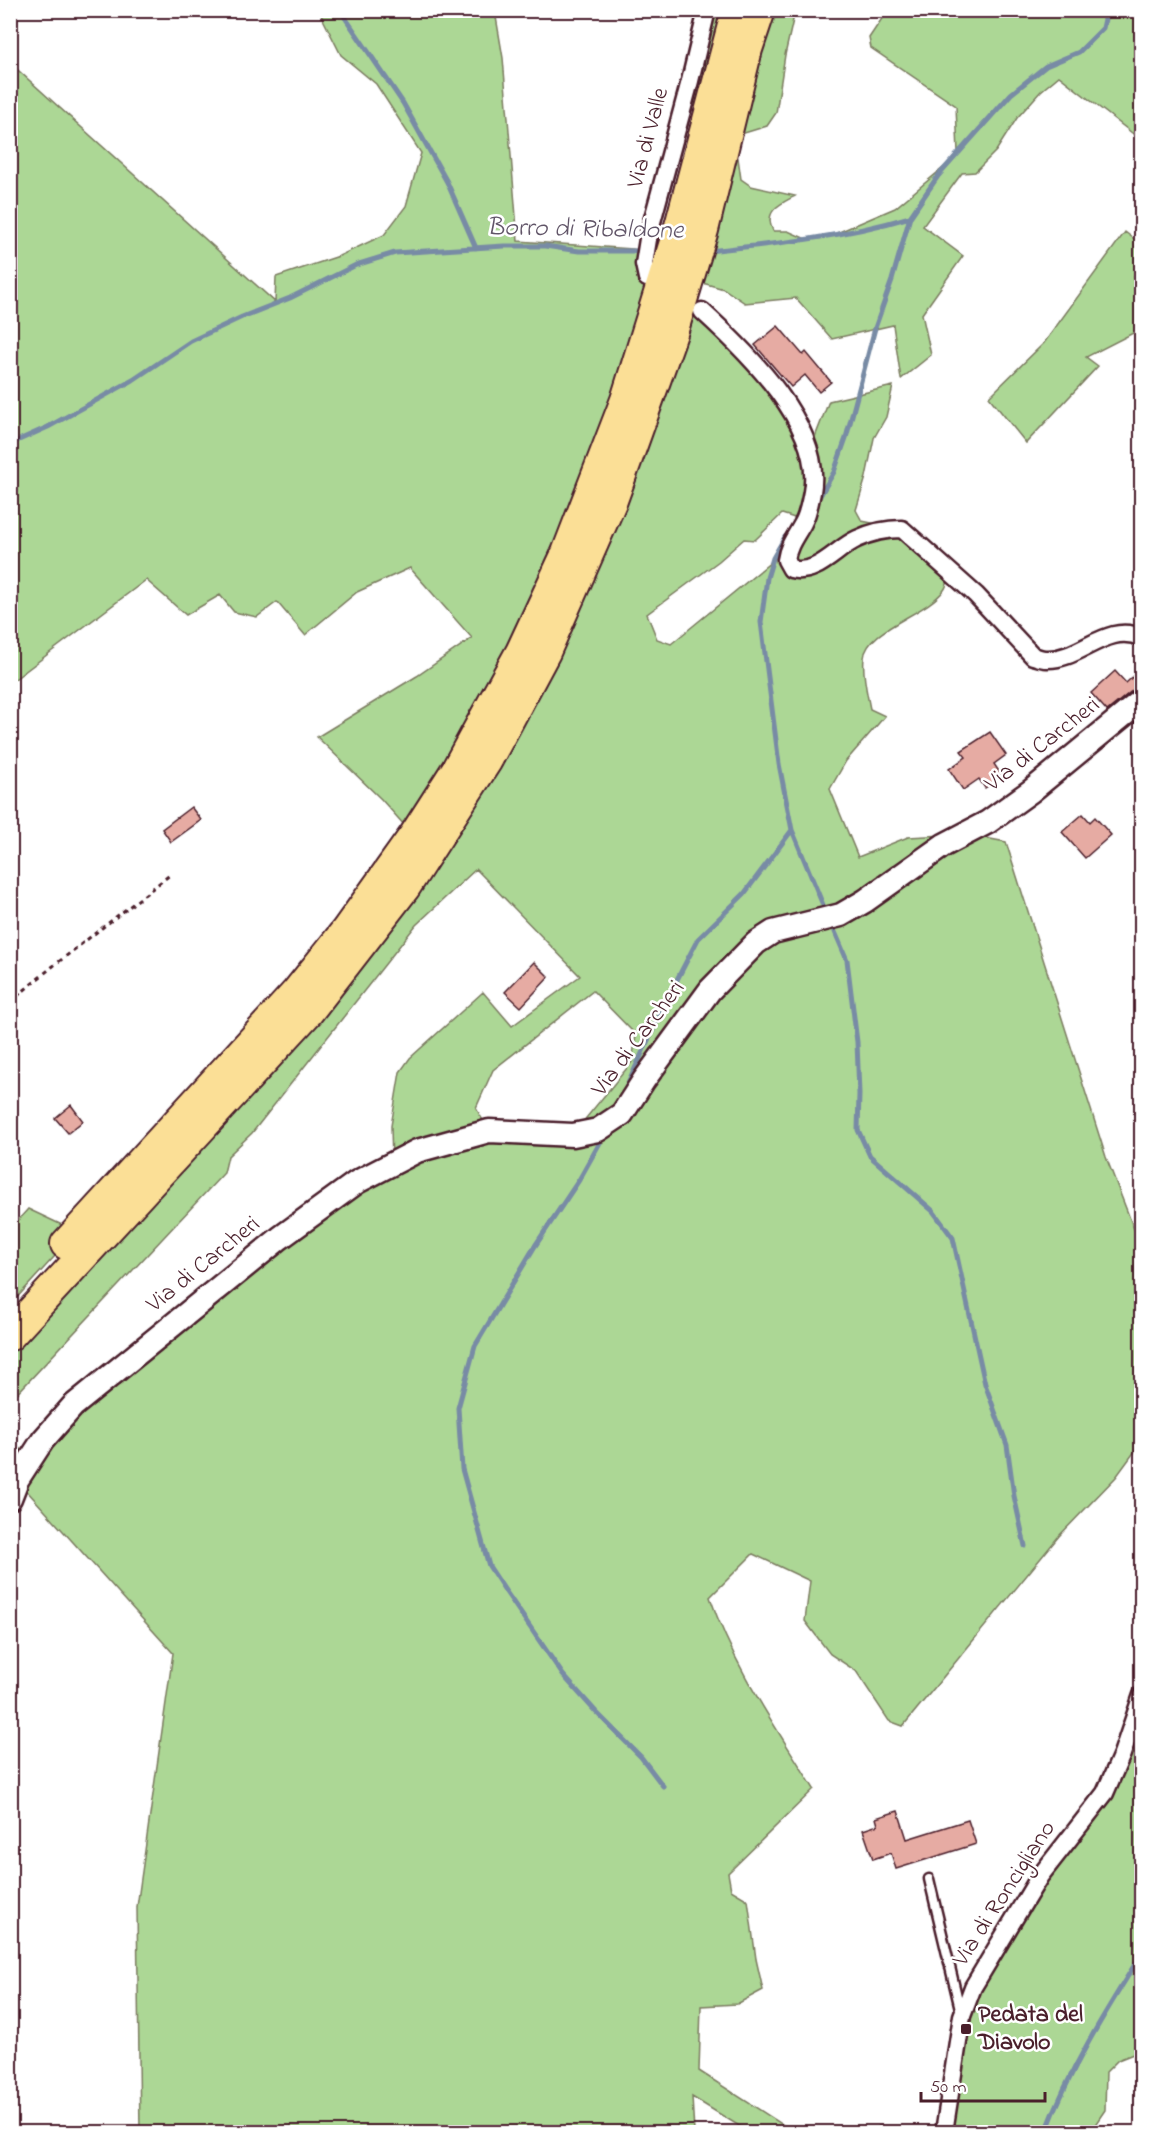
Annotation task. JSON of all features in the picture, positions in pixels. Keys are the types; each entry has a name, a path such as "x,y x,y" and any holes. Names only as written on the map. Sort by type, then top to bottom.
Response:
{"highway":[{"path":"10,1304 297,992 381,884 462,760 521,652 575,532 626,400 680,226 737,10"},
{"path":"10,1335 308,1012 405,887 487,760 545,652 604,519 630,452 672,333 703,230 747,49 760,10"}],"street":[{"name":"Via di Valle","path":"647,278 644,264 646,251 707,10"},
{"path":"702,311 740,346 773,387 800,424 810,451 813,489 804,521 788,548 786,560 791,568 808,570 855,539 883,529 902,529 976,596 1033,656 1046,659 1058,658 1100,639 1118,634 1133,634 1142,638"},
{"name":"Via di Carcheri","path":"10,1498 17,1480 43,1440 73,1406 280,1238 357,1182 417,1151 489,1131 573,1135 598,1130 622,1114 710,990 756,944 773,932 842,915 866,901 944,845 988,822 1031,791 1142,700"},
{"name":"Via di Roncigliano","path":"944,2133 962,2016 973,1987 1040,1876 1105,1793 1122,1754 1142,1695"}],"lane":[{"path":"929,1879 962,2016"}],"path":[{"path":"10,1002 52,966 171,874"},
{"path":"870,2133 879,2127 912,2133"}],"green space":[{"path":"319,11 495,11 503,58 518,241 633,249 671,257 588,501 414,836 381,799 317,737 417,676 472,638 410,568 357,592 305,635 277,602 257,617 234,612 220,595 186,615 146,580 11,682 10,63 275,302 276,277 339,256 384,235 406,206 421,153 376,84 341,55"},
{"path":"707,11 737,11 710,111 684,101"},
{"path":"760,11 795,11 776,113 767,126 725,139"},
{"path":"887,11 1141,11 1141,140 1059,76 1041,91 1017,118 996,151 975,172 962,173 923,226 963,256 922,314 931,355 901,379 893,325 832,339 796,298 745,303 724,289 688,279 721,155 738,158 741,179 751,186 795,196 775,209 770,218 770,224 773,231 788,231 806,239 832,235 895,208 958,153 956,106 871,48 869,38"},
{"path":"1125,232 1141,244 1141,267 1134,277 1141,286 1141,329 1086,357 1098,366 1026,443 989,397 1044,343"},
{"path":"682,299 740,346 810,450 829,401 893,386 886,417 874,438 856,510 862,521 902,529 951,573 945,588 936,599 886,630 867,648 864,670 870,709 885,716 846,761 830,789 858,857 908,837 964,834 1006,842 1106,1157 1141,1247 1141,1443 1116,1477 1059,1536 903,1726 889,1721 856,1671 830,1654 805,1621 810,1581 753,1554 710,1597 743,1672 814,1789 728,1873 731,1890 748,1900 756,1959 763,1990 737,2004 701,2006 699,2071 794,2132 749,2132 692,2097 694,2132 140,2132 137,1907 173,1653 17,1480 11,1498 11,1441 30,1458 43,1440 392,1164 391,1126 400,1072 410,1058 483,992 512,1026 580,976 476,869 416,925 252,1133 228,1156 224,1173 11,1400 11,1335 362,944","holes":["782,514 804,521 788,548 671,644 657,639 647,614 719,561 744,539 755,540","593,991 636,1035 632,1062 573,1134 489,1131 476,1108 493,1070"]},
{"path":"28,1209 77,1232 11,1304 11,1228"},
{"path":"1141,1695 1141,2051 1118,2060 1106,2072 1105,2110 1090,2132 944,2132 973,1987 1105,1793"}],"building":[{"path":"778,326 803,355 806,352 831,382 819,392 805,375 791,387 755,345"},
{"path":"1142,668 1142,687 1133,690 1107,711 1091,693 1115,671 1126,683"},
{"path":"990,732 1006,755 994,764 1002,776 985,788 979,779 963,790 949,769 966,757 961,751"},
{"path":"191,807 201,820 171,842 162,829"},
{"path":"1083,814 1090,822 1095,817 1111,835 1085,858 1062,832"},
{"path":"534,962 549,977 521,1007 505,992"},
{"path":"71,1105 83,1121 68,1133 55,1118"},
{"path":"898,1811 907,1839 968,1820 976,1844 896,1869 891,1853 873,1859 863,1830 878,1825 876,1818"}],"waterway":[{"path":"340,10 403,103 447,182 476,248"},
{"path":"814,506 834,472 846,438 875,328 910,217 938,176 1011,94 1046,66 1079,52 1103,28 1107,10"},
{"name":"Borro di Ribaldone","path":"708,251 835,235 910,217"},
{"name":"Borro di Ribaldone","path":"10,444 48,427 133,380 191,341 290,298 356,265 395,253 504,246 545,246 579,251 663,251"},
{"path":"790,533 785,537 773,558 767,578 761,622 779,764 792,830 823,905"},
{"path":"626,1088 698,939 744,894 792,830"},
{"path":"835,932 847,960 857,1042 858,1130 870,1156 933,1211 953,1238 985,1384 1007,1445 1014,1496 1025,1546"},
{"path":"602,1139 579,1180 535,1246 475,1346 458,1408 462,1469 489,1566 563,1675 641,1757 663,1786"},
{"path":"1046,2132 1077,2063 1142,1953"}],"place":[{"name":"Pedata del Diavolo","path":"966,2029"}]}
